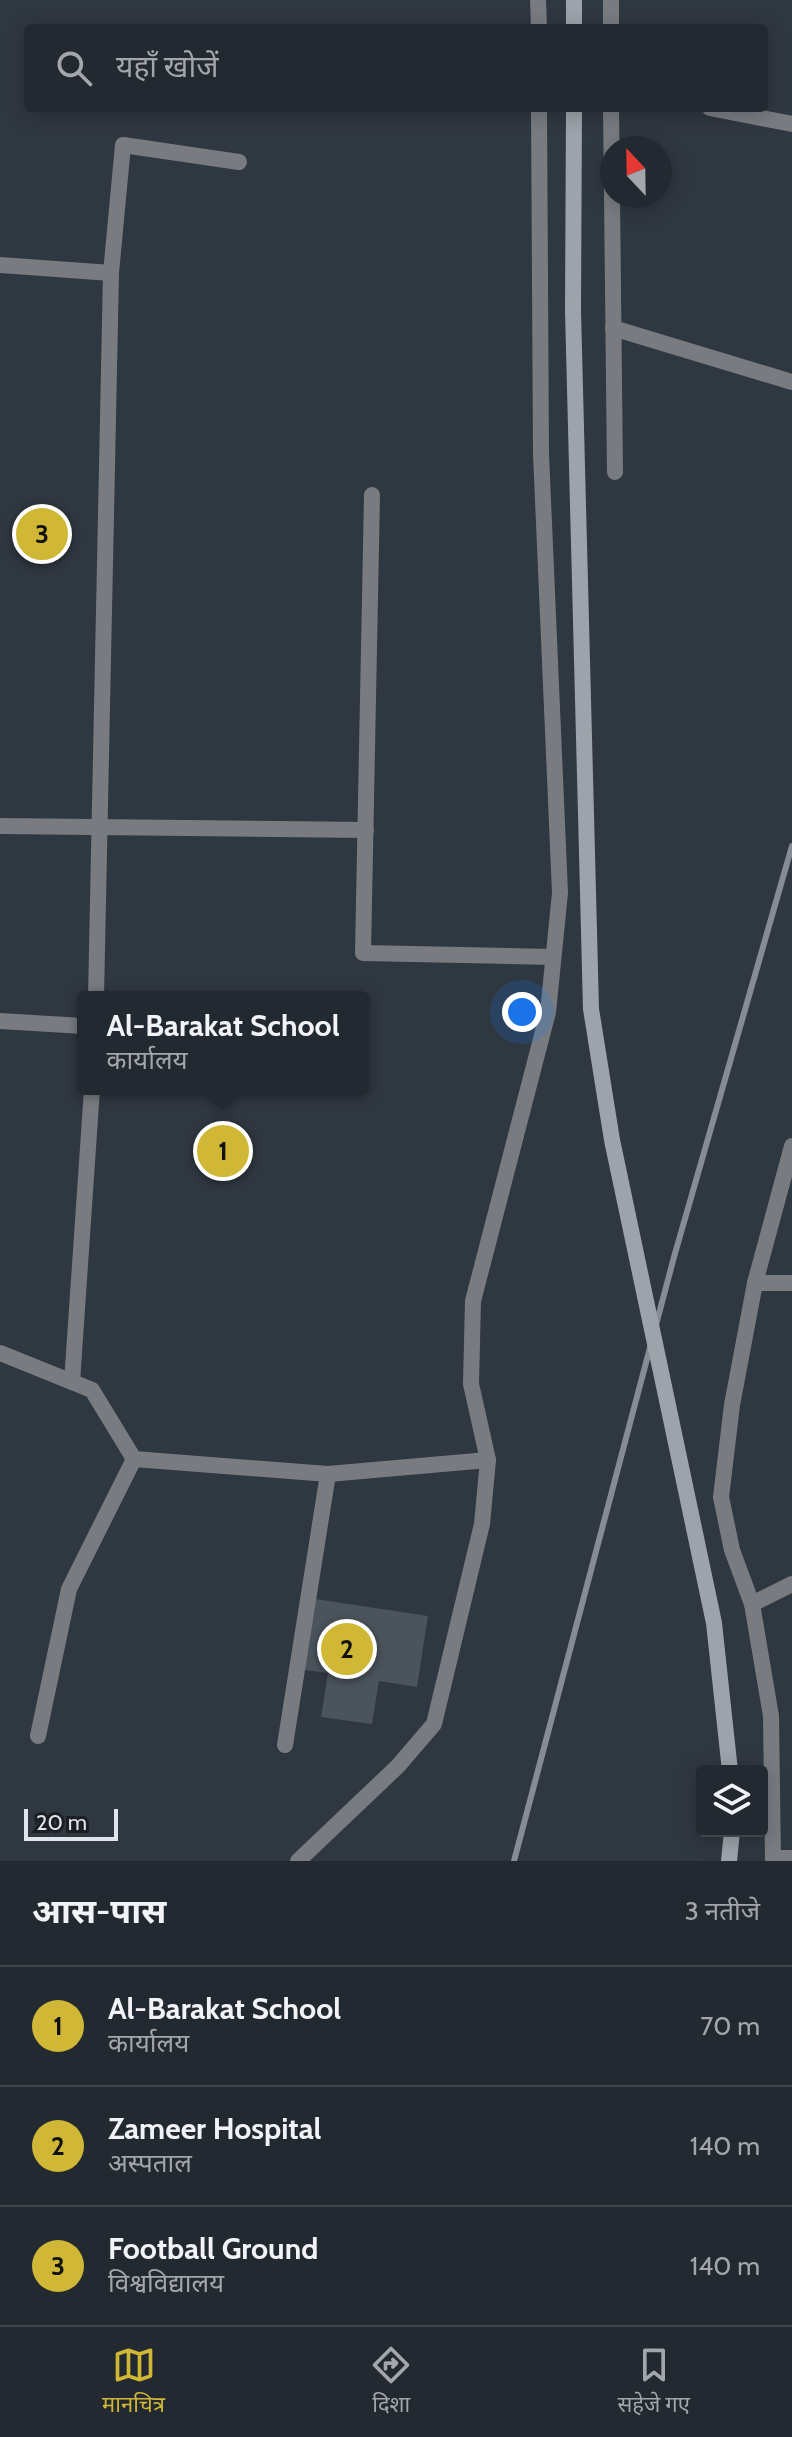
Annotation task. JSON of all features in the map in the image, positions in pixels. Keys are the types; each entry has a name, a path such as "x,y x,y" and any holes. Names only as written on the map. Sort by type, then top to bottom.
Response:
{"main road":[{"path":"574,0 574,24"},
{"path":"574,112 573,311 591,1009 612,1140 714,1623 729,1765"},
{"path":"729,1861 731,1837"}],"street":[{"path":"538,0 539,24"},
{"path":"611,0 611,24"},
{"path":"298,1861 398,1766 434,1724 482,1524 488,1460 471,1384 473,1301 548,1012 560,893 541,454 539,112"},
{"path":"611,112 611,136"},
{"path":"730,112 792,124"},
{"path":"96,991 111,273 123,145 239,162"},
{"path":"612,208 615,472"},
{"path":"0,265 111,273"},
{"path":"613,328 792,382"},
{"path":"372,495 363,953 553,957"},
{"path":"0,826 366,830"},
{"path":"0,1021 77,1026"},
{"path":"72,1382 92,1095"},
{"path":"792,1146 755,1283 732,1405 721,1497 732,1550 752,1604 771,1716 774,1860 792,1858"},
{"path":"755,1283 792,1283"},
{"path":"0,1353 92,1390 134,1459"},
{"path":"134,1459 328,1474 488,1460"},
{"path":"38,1736 69,1589 134,1459"},
{"path":"285,1745 328,1474"},
{"path":"752,1604 792,1584"}],"building":[{"path":"309,1598 428,1616 417,1687 379,1681 372,1724 321,1717 328,1673 298,1669"}],"railway":[{"path":"514,1861 674,1257 792,846"}],"place":[{"name":"Football Ground","path":"42,534"},
{"name":"Al-Barakat School","path":"223,1151"},
{"name":"Zameer Hospital","path":"347,1649"}]}
